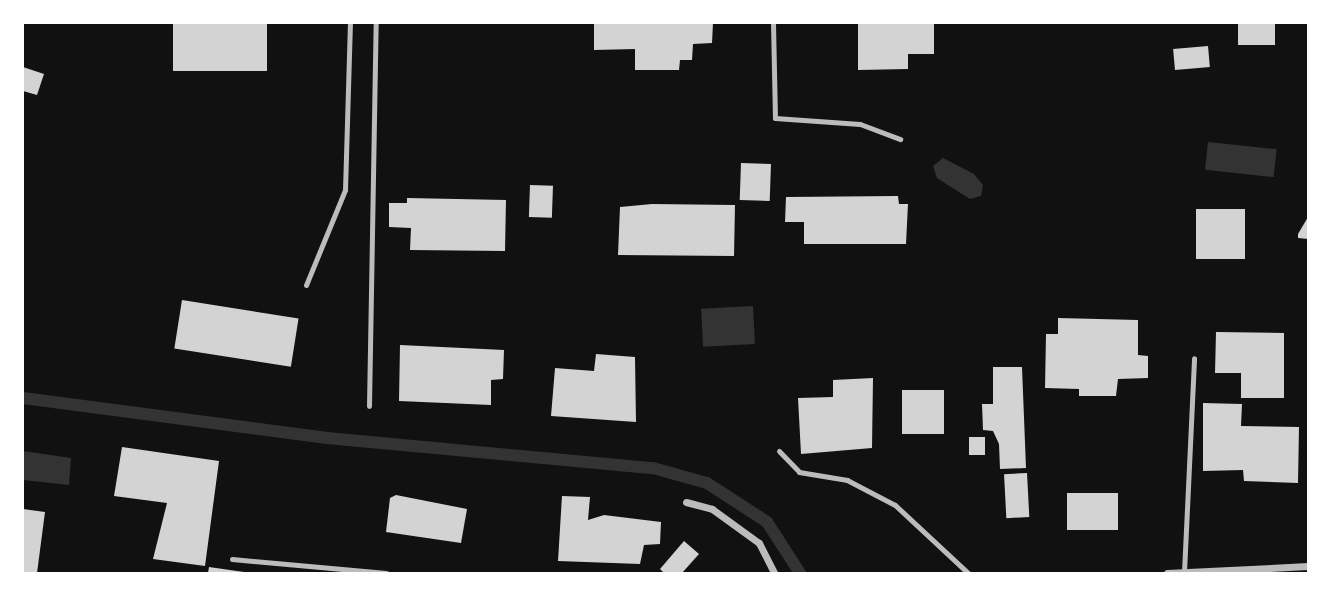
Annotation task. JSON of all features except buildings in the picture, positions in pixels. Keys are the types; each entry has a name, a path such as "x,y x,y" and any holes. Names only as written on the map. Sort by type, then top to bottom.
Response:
{"street":[{"path":"686,502 712,509 760,543 774,573"},
{"path":"1167,573 1308,566"}],"lane":[{"path":"306,285 345,190 350,23"},
{"path":"369,406 376,23"},
{"path":"773,23 775,118 860,124 900,139"},
{"path":"1184,572 1194,358"},
{"path":"779,451 799,472 846,481 895,505 968,573"},
{"path":"232,559 386,573"}],"shaded area":[{"path":"1208,142 1277,149 1274,177 1205,170"},
{"path":"943,158 974,174 983,185 981,196 970,199 937,178 933,166"},
{"path":"753,306 755,344 703,347 701,309"},
{"path":"23,451 71,458 69,485 23,480"}],"waterway":[{"path":"23,398 327,438 653,468 707,483 767,522 800,573"}]}
